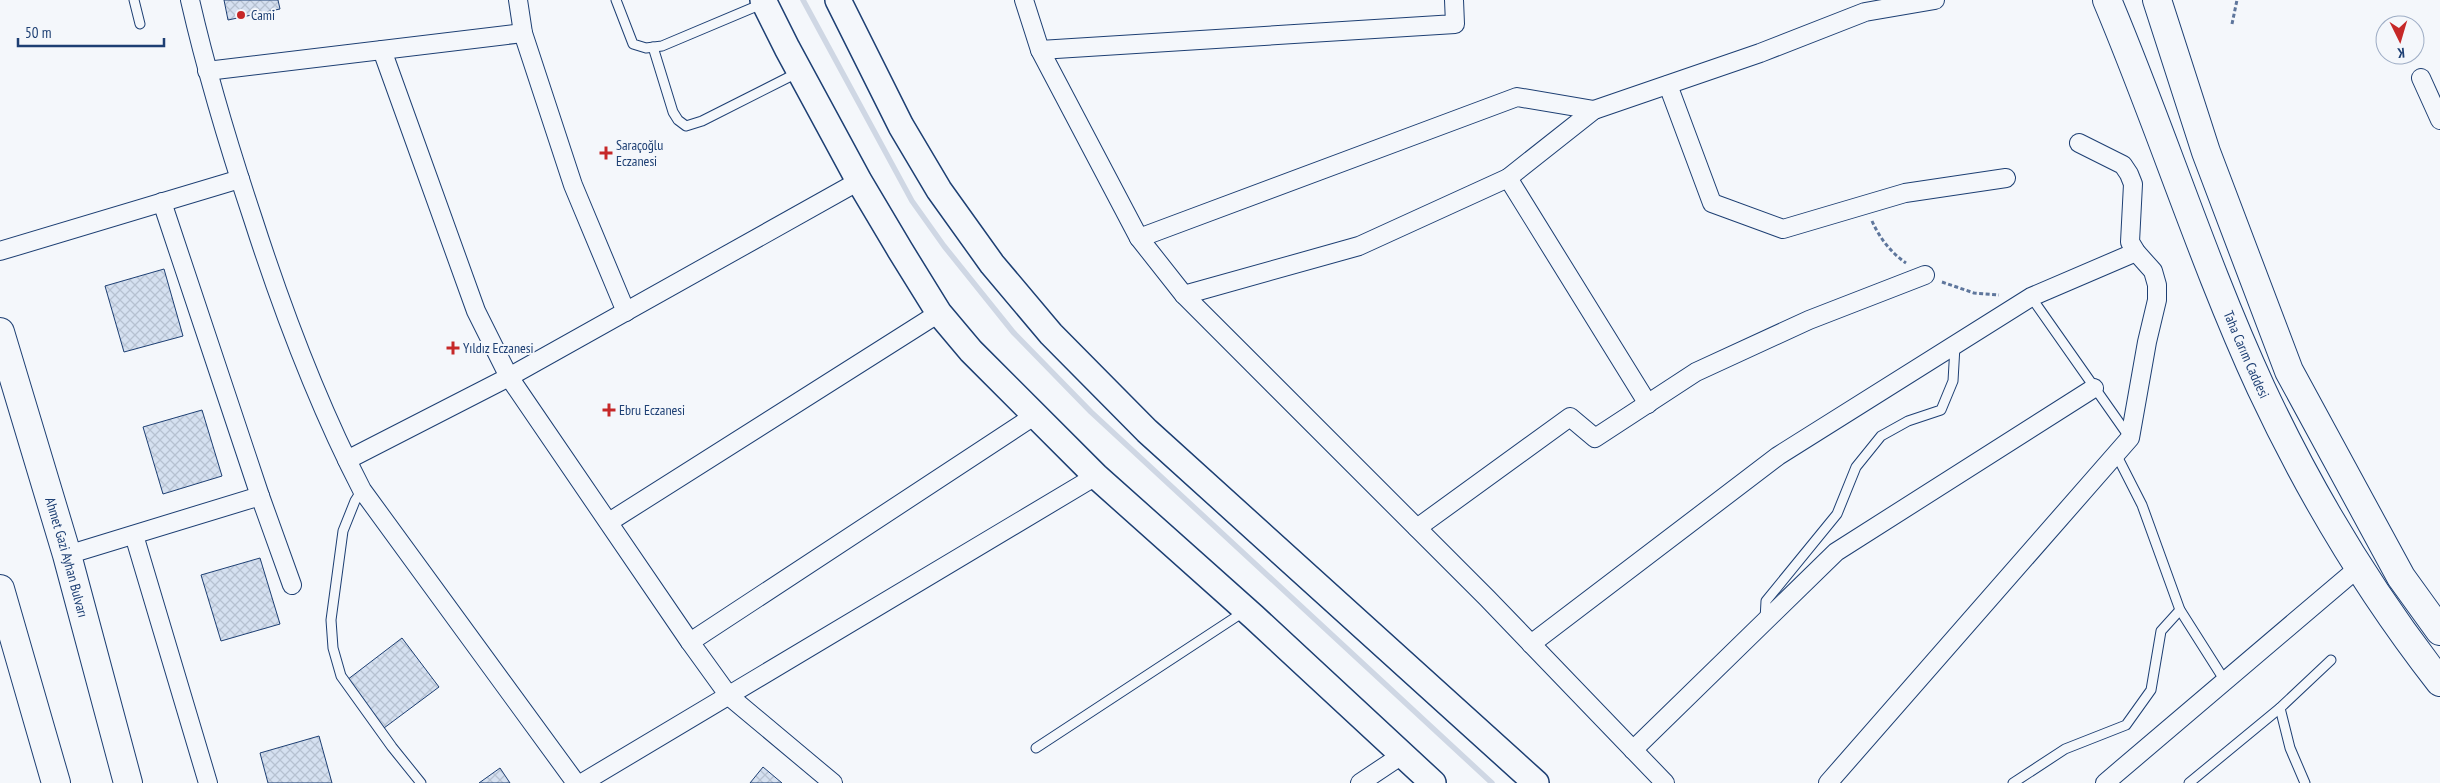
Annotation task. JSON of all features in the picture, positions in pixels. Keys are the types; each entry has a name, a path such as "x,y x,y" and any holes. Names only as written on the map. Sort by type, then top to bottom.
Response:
{"main road":[{"path":"838,0 901,126 939,190 992,264 1051,334 1147,430 1536,783"},
{"name":"Taha Carım Caddesi","path":"2106,0 2143,85 2235,328 2261,388 2318,499 2358,568 2397,626 2440,682"},
{"path":"2157,0 2206,152 2289,371 2401,577 2440,630"},
{"path":"764,1 859,181 939,313 971,351 1096,476 1246,610 1433,783"},
{"name":"Ahmet Gazi Ayhan Bulvarı","path":"0,332 67,555 128,783"},
{"path":"0,589 56,783"}],"street":[{"path":"190,0 207,71 240,179 288,324 310,381 346,460 362,490 576,783"},
{"path":"518,0 523,33 573,185 626,312"},
{"path":"1024,0 1040,50 1138,238 1184,295 1417,528 1665,783"},
{"path":"1040,50 1455,24 1454,0"},
{"path":"1184,295 1359,246 1508,178 1594,110 1760,52 1865,6 1935,0"},
{"path":"207,71 523,33"},
{"path":"382,50 476,311 509,377 729,696 833,783"},
{"path":"2421,78 2440,120"},
{"path":"1668,85 1712,203 1783,229 1905,193 2006,178"},
{"path":"1138,238 1517,97 1594,110"},
{"path":"1828,783 2130,438 2147,342 2158,300 2157,285 2153,272 2130,242 2129,230 2133,189 2129,174 2123,165 2079,143"},
{"path":"1508,178 1648,404"},
{"path":"0,251 240,179"},
{"path":"346,460 509,377 859,181"},
{"path":"162,202 260,496 292,585"},
{"path":"1531,644 1778,456 2031,297 2136,252"},
{"path":"1417,528 1570,417 1596,438 1696,372 1809,320 1925,276"},
{"path":"609,522 939,313"},
{"path":"1634,750 1836,552 2094,388"},
{"path":"690,642 1034,416"},
{"path":"582,783 1096,476"},
{"path":"67,555 260,496"},
{"path":"134,535 208,783"},
{"path":"2106,783 2358,568"},
{"path":"1360,783 1402,755"}],"lane":[{"path":"134,0 140,24"},
{"path":"616,0 633,44 646,48 662,46 764,1"},
{"path":"653,47 673,112 678,120 686,126 702,121 800,72"},
{"path":"2031,297 2130,438"},
{"path":"1765,622 1766,601 1837,514 1856,467 1881,436 1908,422 1942,410 1953,380 1955,345"},
{"path":"2116,454 2142,505 2180,610 2225,681"},
{"path":"362,490 355,500 343,531 331,620 333,648 341,676 392,747 421,783"},
{"path":"1036,748 1246,610"},
{"path":"2013,783 2065,749 2126,725 2151,690 2161,631 2180,610"},
{"path":"2189,783 2280,708 2331,660"},
{"path":"2280,708 2290,748 2305,783"}],"path":[{"path":"2232,24 2237,0"}],"building":[{"name":"Cami","path":"224,0 278,0 280,9 228,20"},
{"path":"164,269 183,336 124,352 105,286"},
{"path":"202,410 222,476 163,494 143,427"},
{"path":"260,558 280,624 221,641 201,575"},
{"path":"402,638 439,687 384,728 347,680"},
{"path":"319,736 332,783 268,783 260,753"},
{"path":"763,767 782,783 750,783"},
{"path":"500,768 510,783 479,783"}],"waterway":[{"path":"803,0 912,201 944,246 1013,332 1091,412 1492,783"}],"place":[{"name":"Cami","path":"241,15"},
{"name":"Saraçoğlu Eczanesi","path":"606,153"},
{"name":"Yıldız Eczanesi","path":"453,348"},
{"name":"Ebru Eczanesi","path":"609,410"}]}
